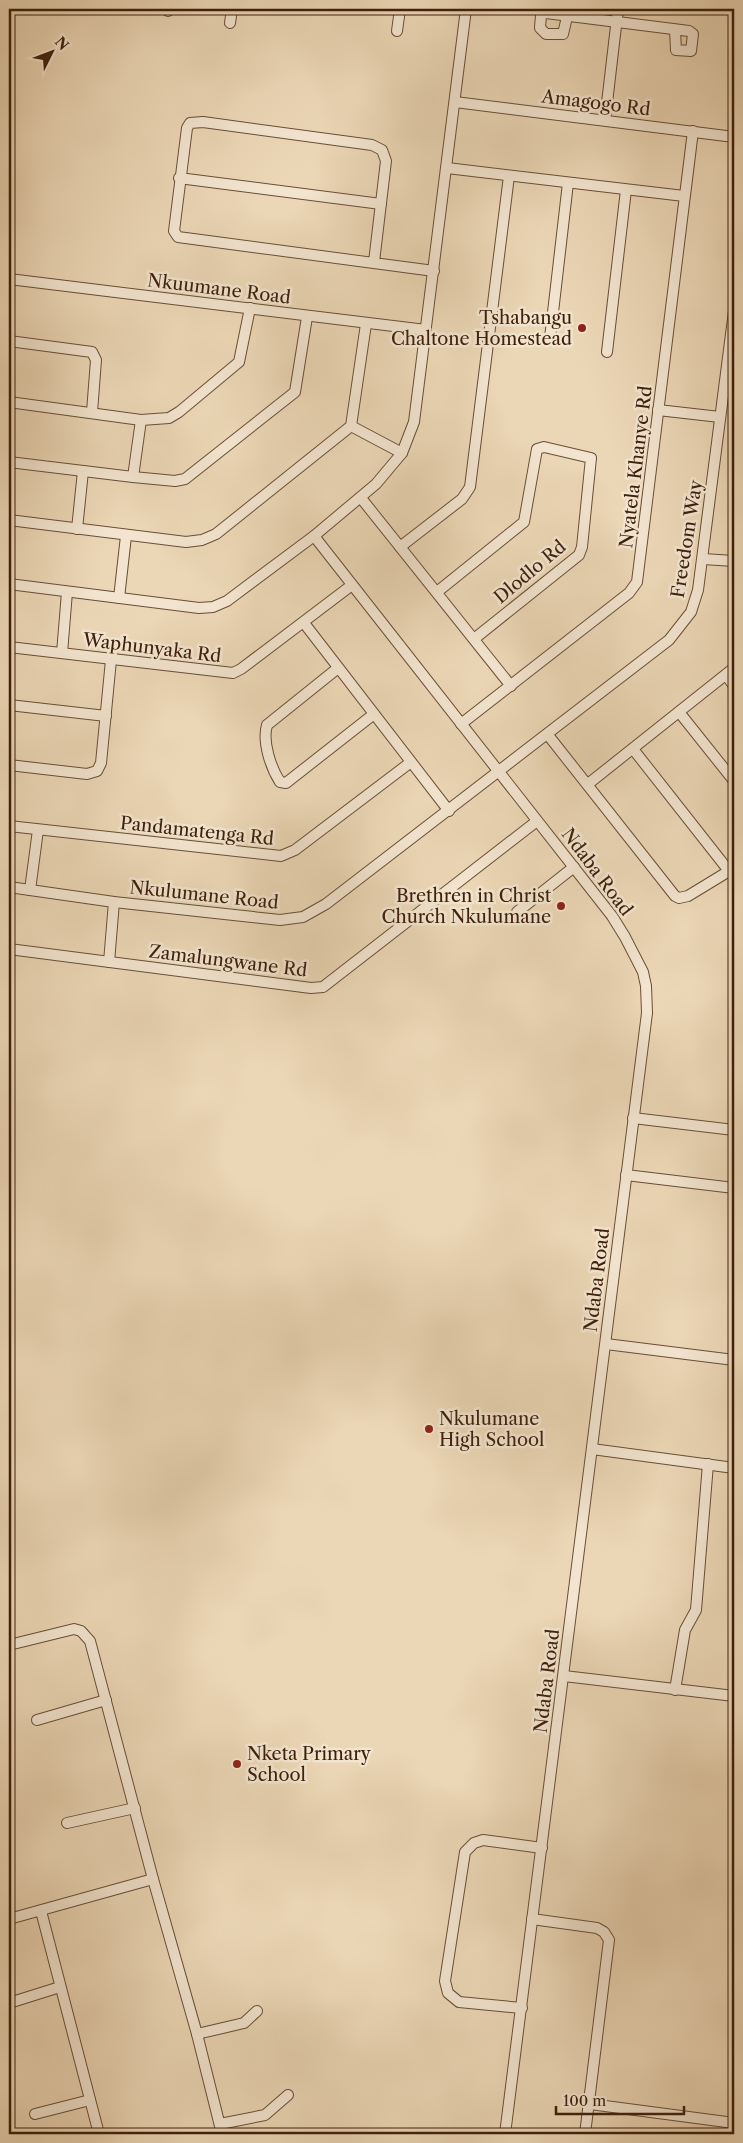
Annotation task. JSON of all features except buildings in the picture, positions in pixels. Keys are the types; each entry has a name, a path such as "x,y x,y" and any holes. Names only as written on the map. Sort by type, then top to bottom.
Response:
{"street":[{"path":"230,23 232,9"},
{"path":"397,30 400,9"},
{"path":"9,584 199,608 213,607 228,601 314,536 361,498 387,473 402,454 414,422 466,9"},
{"path":"605,120 618,9"},
{"path":"566,17 675,30"},
{"name":"Amagogo Rd","path":"455,102 734,136"},
{"path":"374,262 386,161 382,150 377,147 203,122 190,124 187,128 179,178 174,231 178,237 434,271"},
{"name":"Nyatela Khanye Rd","path":"461,724 629,593 637,582 693,131"},
{"path":"447,168 684,196"},
{"path":"400,547 462,499 470,487 509,176"},
{"path":"179,178 381,204"},
{"path":"550,338 568,182"},
{"path":"607,352 626,190"},
{"name":"Nkuumane Road","path":"9,279 250,308 307,317 426,330"},
{"path":"9,402 142,420 161,420 174,415 236,366 241,358 250,308"},
{"name":"Freedom Way","path":"499,772 677,632 695,602 703,559 734,311"},
{"path":"9,462 174,481 184,479 292,395 298,386 307,317"},
{"path":"9,520 186,542 210,538 351,426 366,324"},
{"path":"9,341 92,352 96,360 92,412"},
{"path":"658,410 720,417"},
{"path":"133,477 142,420"},
{"path":"351,426 402,454"},
{"name":"Dlodlo Rd","path":"437,592 524,522 537,449 544,447 591,458 582,547 579,555 474,639"},
{"path":"78,529 83,471"},
{"path":"361,498 511,686"},
{"path":"119,598 126,536"},
{"name":"Ndaba Road","path":"314,536 574,867 625,937 643,972 646,986 647,1013 505,2134"},
{"path":"703,559 734,561"},
{"name":"Waphunyaka Rd","path":"9,647 233,673 304,623 352,585"},
{"path":"62,653 67,592"},
{"path":"304,623 449,811"},
{"path":"9,764 87,774 97,771 101,763 111,660"},
{"path":"338,668 267,725 266,734 269,752 280,782 286,783 374,714"},
{"path":"588,784 734,668"},
{"path":"726,675 734,686"},
{"path":"9,705 106,716"},
{"path":"679,712 734,781"},
{"path":"548,735 675,896 679,898 688,896 732,869 633,749"},
{"name":"Pandamatenga Rd","path":"9,826 281,856 295,850 411,762"},
{"name":"Nkulumane Road","path":"9,887 114,902 280,920 303,917 326,904 499,772"},
{"name":"Zamalungwane Rd","path":"9,949 311,988 323,987 537,820"},
{"path":"30,890 38,830"},
{"path":"517,912 574,867"},
{"path":"109,962 114,902"},
{"path":"633,1118 734,1130"},
{"path":"626,1175 734,1188"},
{"path":"606,1344 734,1360"},
{"path":"592,1449 734,1468"},
{"path":"675,1690 685,1630 696,1610 708,1464"},
{"path":"9,1644 67,1630 81,1631 90,1641 221,2129 265,2115 288,2095"},
{"path":"564,1676 734,1696"},
{"path":"37,1720 106,1700"},
{"path":"67,1823 135,1808"},
{"path":"522,2008 459,2002 448,1993 445,1981 465,1852 474,1843 483,1840 542,1848"},
{"path":"9,1919 153,1879"},
{"path":"42,1911 99,2134"},
{"path":"532,1919 597,1928 604,1932 610,1940 585,2134"},
{"path":"9,2003 60,1987"},
{"path":"197,2034 244,2023 257,2011"},
{"path":"35,2114 90,2100"},
{"path":"590,2104 734,2123"}],"place":[{"name":"Tshabangu Chaltone Homestead","path":"582,328"},
{"name":"Brethren in Christ Church Nkulumane","path":"561,906"},
{"name":"Nkulumane High School","path":"429,1429"},
{"name":"Nketa Primary School","path":"237,1764"}]}
